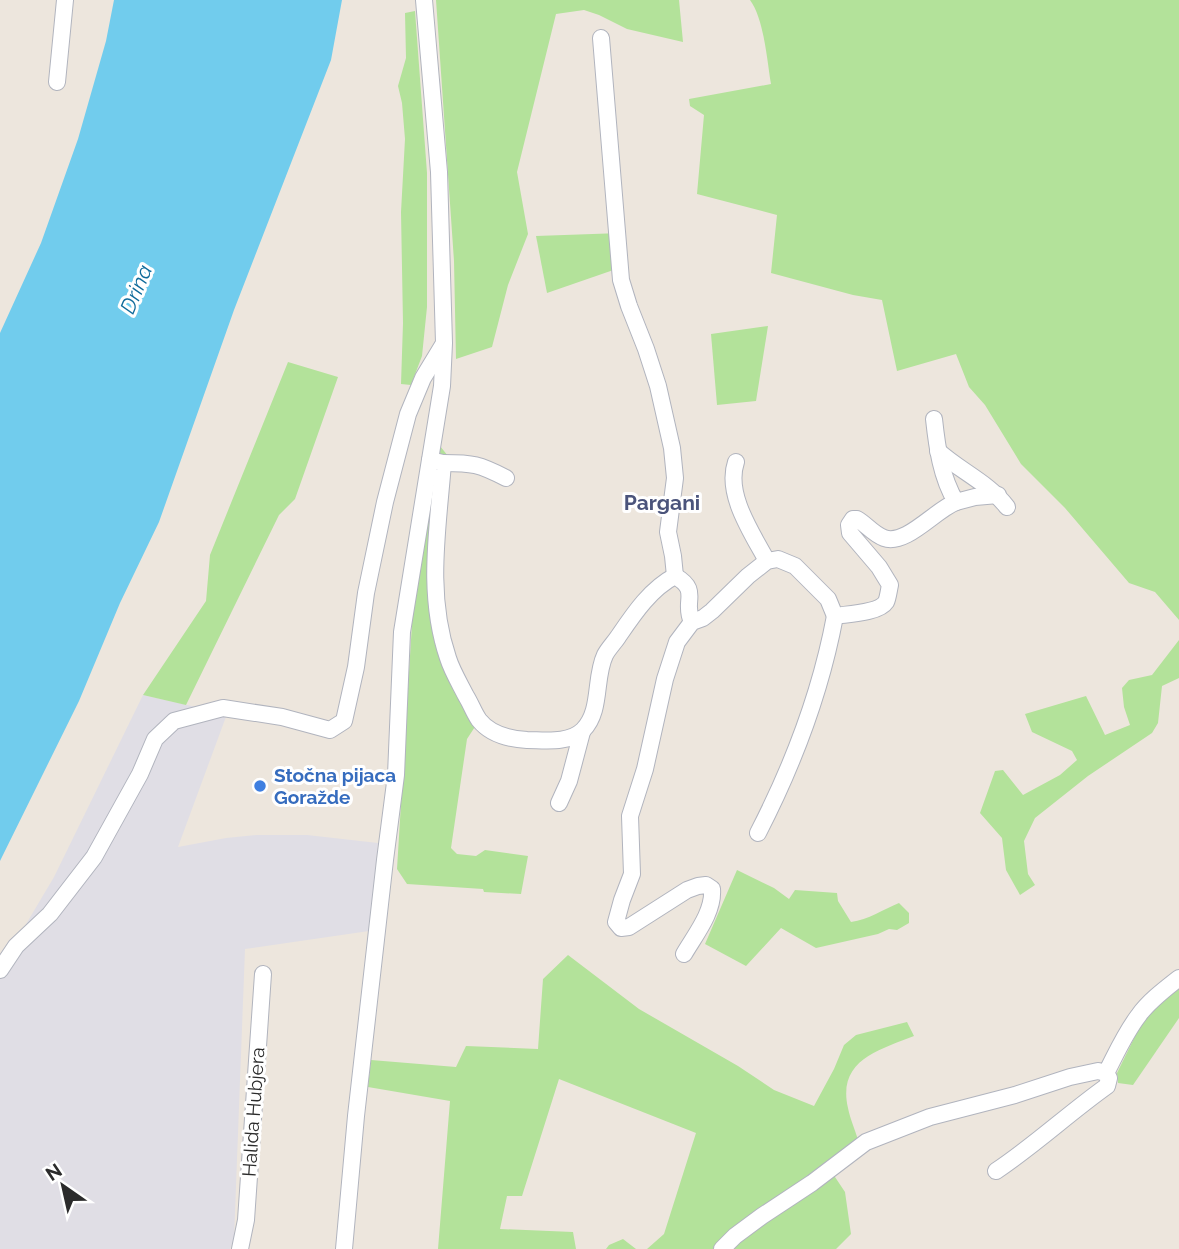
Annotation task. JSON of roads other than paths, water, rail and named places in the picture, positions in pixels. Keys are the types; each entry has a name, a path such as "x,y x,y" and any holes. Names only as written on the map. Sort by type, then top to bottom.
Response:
{"street":[{"path":"57,82 65,0"},
{"path":"424,0 439,172 444,343 436,461 435,598 438,618 448,659 480,721 494,732 516,740 567,740 582,732"},
{"path":"601,38 621,279 658,386 672,448 675,478 668,532 674,556 675,576"},
{"path":"0,970 16,946 50,914 94,857 140,774 155,739 174,721 223,708 282,717 330,730 344,720 385,502 408,414 423,379 444,343"},
{"path":"934,419 938,452 949,491 956,502"},
{"path":"835,616 879,608 886,601 890,584 848,530 850,521 857,519 883,538 891,540 902,537 956,502 975,497 1002,501 938,452"},
{"path":"436,461 482,466 506,478"},
{"path":"344,1249 356,1116 396,775 402,632 436,461"},
{"path":"736,462 732,472 734,489 742,514 767,561"},
{"path":"684,954 713,898 712,889 706,885 687,890 629,927 621,928 616,922 632,874 629,816 645,769 665,679 677,642 692,622 712,611 767,561 778,559 795,566 828,599 835,616 830,646 791,763 758,833"},
{"path":"675,576 688,585 692,622"},
{"path":"559,803 569,781 582,732 593,716 605,655 639,608 665,581 675,576"},
{"name":"Halida Hubjera","path":"240,1249 246,1220 263,974"},
{"path":"1106,1073 1139,1014 1179,978"},
{"path":"722,1249 762,1216 866,1142 930,1117 1015,1095 1070,1077 1098,1071 1106,1073 1109,1078 1107,1086 996,1171"}],"water":[{"name":"Drina","path":"114,0 342,0 331,60 234,310 159,522 120,603 79,701 0,861 0,333 41,243 78,139 106,41"}],"place":[{"name":"Stočna pijaca Goražde","path":"260,786"}],"district":[{"name":"Pargani","path":"662,502"}]}
